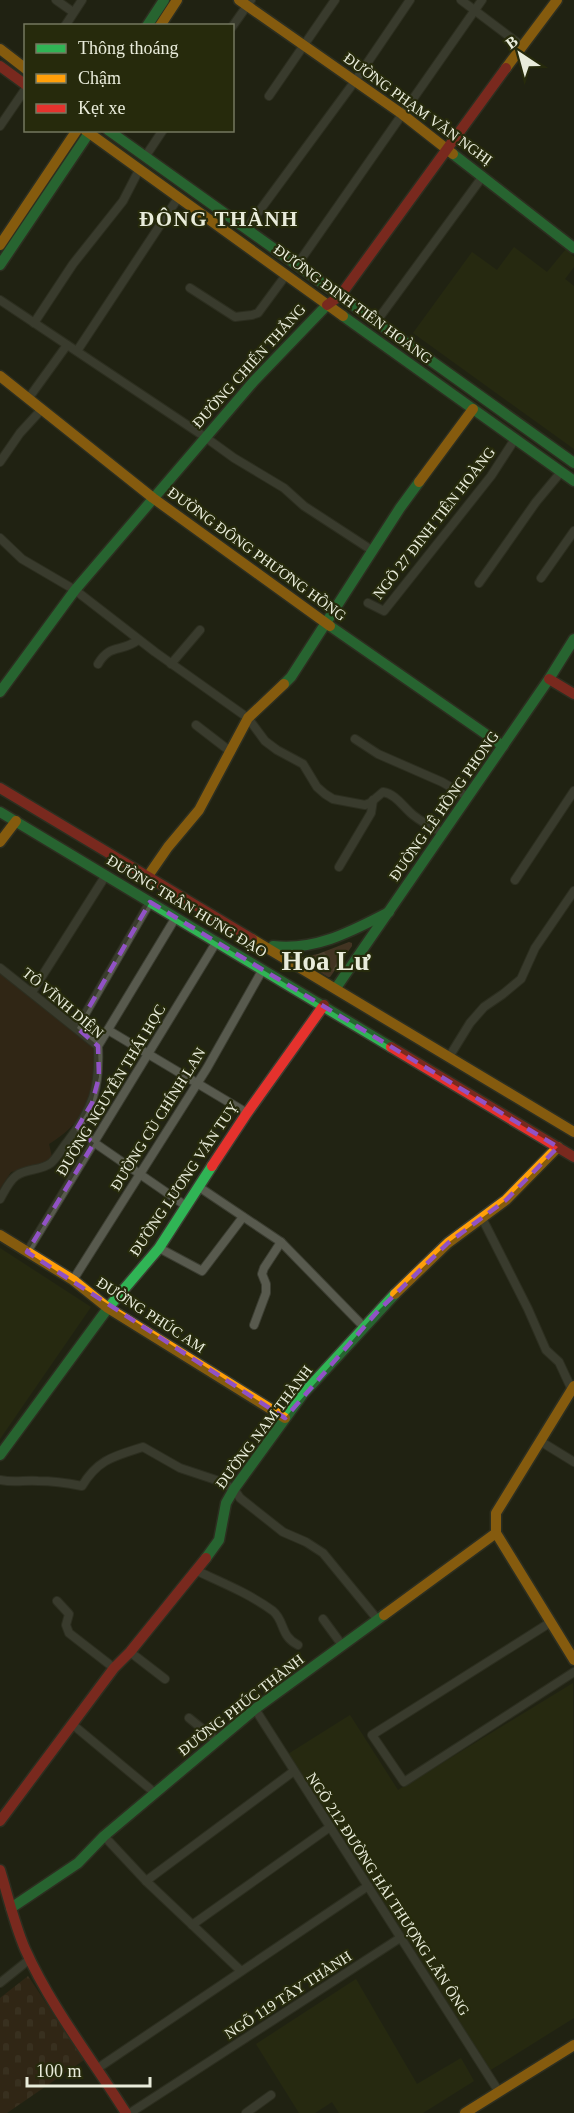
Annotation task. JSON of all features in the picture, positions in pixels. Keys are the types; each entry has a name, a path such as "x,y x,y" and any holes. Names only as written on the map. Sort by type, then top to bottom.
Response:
{"main road":[{"path":"148,24 164,0"},
{"path":"161,24 177,0"},
{"name":"ĐƯỜNG CHIẾN THẮNG","path":"0,692 75,590 205,437 322,309 340,296 447,147 557,0"},
{"name":"ĐƯỜNG PHẠM VĂN NGHỊ","path":"246,2 447,147 574,248"},
{"path":"0,49 24,67"},
{"path":"0,66 24,85"},
{"path":"0,245 76,132"},
{"path":"0,265 88,132"},
{"name":"ĐƯỚNG ĐINH TIÊN HOÀNG","path":"88,132 574,481"},
{"name":"ĐƯỚNG ĐINH TIÊN HOÀNG","path":"111,132 574,463"},
{"path":"230,235 242,226"},
{"name":"ĐƯỜNG ĐÔNG PHƯƠNG HỒNG","path":"0,376 153,498 326,623 503,746"},
{"path":"448,391 457,380"},
{"path":"148,876 199,810 248,718 291,677 400,508 474,409"},
{"name":"ĐUỜNG LÊ HỒNG PHONG","path":"336,988 549,679 574,639"},
{"path":"549,679 574,694"},
{"name":"ĐƯỜNG TRÂN HƯNG ĐẠO","path":"0,788 574,1132"},
{"name":"ĐƯỜNG TRÂN HƯNG ĐẠO","path":"0,812 574,1157"},
{"path":"0,842 16,821"},
{"path":"261,944 287,949 311,947 389,912"},
{"name":"ĐƯỜNG LƯƠNG VĂN TUỴ","path":"0,1455 108,1308 159,1248 247,1113 336,988"},
{"name":"ĐƯỜNG NAM THÀNH","path":"0,1821 114,1668 130,1652 219,1540 226,1503 234,1489 303,1394 364,1327 448,1243 506,1200 558,1147"},
{"name":"ĐƯỜNG PHÚC AM","path":"0,1235 73,1280 108,1308 285,1418"},
{"path":"573,1388 496,1513 496,1533 551,1622 570,1644 574,1660"},
{"name":"ĐƯỜNG PHÚC THÀNH","path":"11,1908 78,1863 104,1836 255,1709 496,1533"},
{"path":"0,1870 30,1959 62,2015 128,2113"},
{"path":"465,2113 574,2045"}],"street":[{"path":"56,0 73,12"},
{"path":"66,24 82,0"},
{"path":"269,96 335,0"},
{"path":"242,226 355,81 410,0"},
{"path":"460,0 522,46"},
{"path":"297,265 482,0"},
{"path":"234,24 246,2"},
{"path":"0,126 24,90"},
{"path":"145,157 162,132"},
{"path":"34,323 73,264 123,201 139,170"},
{"path":"376,322 483,176"},
{"path":"77,351 178,198"},
{"path":"190,288 236,317 252,315 258,313 286,275"},
{"path":"0,300 234,458 284,488 304,506 373,551"},
{"path":"28,399 67,345"},
{"path":"0,462 20,433 42,409"},
{"name":"NGÕ 27 ĐINH TIÊN HOÀNG","path":"368,603 384,611 491,476 515,439"},
{"path":"479,583 536,502 561,472"},
{"path":"541,578 574,531"},
{"path":"1,540 22,559 75,590 138,640 248,718 265,741 303,764 317,787 333,798 365,805 383,792 387,793 395,797 413,815 443,833"},
{"path":"171,664 200,630"},
{"path":"98,664 107,652 138,640"},
{"path":"196,725 231,752"},
{"path":"355,739 378,754 468,797"},
{"path":"515,880 574,791"},
{"path":"339,867 371,813 374,800"},
{"path":"32,992 106,875"},
{"path":"449,1057 470,1023 484,1006 503,994 520,978 535,948 574,891"},
{"path":"77,1028 150,902"},
{"path":"98,1046 176,917"},
{"name":"ĐƯỜNG NGUYỄN THÁI HỌC","path":"27,1252 216,941"},
{"name":"TÔ VĨNH DIỆN","path":"0,968 98,1046 99,1077 92,1103 76,1130 49,1165 17,1174 12,1178 0,1199"},
{"name":"ĐƯỜNG CÙ CHÍNH LAN","path":"73,1280 197,1083 263,969"},
{"path":"108,1030 247,1113"},
{"path":"76,1130 186,1206"},
{"path":"199,1186 281,1242 364,1327"},
{"path":"159,1248 202,1271 243,1217"},
{"path":"482,1218 546,1350 559,1362 573,1388"},
{"path":"254,1325 266,1293 266,1284 262,1274 281,1242"},
{"path":"540,1441 574,1462"},
{"path":"0,1480 15,1483 35,1480 82,1486 90,1471 106,1459 143,1447 180,1468 216,1480 234,1489 240,1498 283,1532 306,1542 322,1553 378,1620"},
{"path":"196,1571 243,1592 276,1613 288,1640 298,1645"},
{"path":"57,1601 69,1614 66,1624 67,1631 114,1668"},
{"path":"323,1619 342,1645"},
{"path":"551,1622 372,1735 404,1782 574,1672"},
{"path":"130,1652 165,1679"},
{"name":"NGÕ 212 ĐƯỜNG HẢI THƯỢNG LÃN ÔNG","path":"255,1709 499,2092"},
{"path":"189,1718 216,1740"},
{"path":"72,1724 155,1793"},
{"path":"146,1881 294,1771"},
{"path":"192,1925 330,1827"},
{"path":"104,1836 146,1881 242,1971"},
{"path":"98,2068 368,1886"},
{"name":"NGÕ 119 TÂY THÀNH","path":"128,2113 400,1938"},
{"path":"0,1983 30,1959"},
{"path":"246,2113 271,2096"}],"highlighted area":[{"path":"150,902 558,1147 506,1200 448,1243 378,1311 285,1418 27,1252 94,1143 76,1130 92,1103 99,1077 98,1046 77,1028"}],"shaded area":[{"path":"514,247 547,272 566,249 574,257 574,267 565,279 574,286 574,449 413,333 472,252 497,270"},
{"path":"0,1248 91,1307 0,1439"},
{"path":"573,1683 574,2018 489,2071 331,1818 328,1819 288,1754 350,1715 398,1790"},
{"path":"356,1979 417,2084 461,2058 474,2081 423,2113 339,2113 332,2102 315,2113 299,2113 256,2044"}],"green space":[{"path":"349,942 352,946 330,977 297,958 318,954"},
{"path":"0,974 96,1048 92,1093 80,1116 61,1136 49,1144 52,1157 45,1164 11,1172 0,1189"},
{"path":"28,1976 84,2060 7,2113 0,2113 0,1998"}],"traffic: fast":[{"path":"148,24 164,0"},
{"path":"0,265 90,132"},
{"path":"111,132 574,463"},
{"path":"453,154 574,248"},
{"path":"0,692 75,590 254,381 327,305"},
{"path":"343,316 574,481"},
{"path":"284,684 291,677 419,482"},
{"path":"330,626 503,746"},
{"path":"336,988 549,679 574,639"},
{"path":"0,812 391,1047"},
{"path":"273,946 289,947 333,938 389,912"},
{"path":"0,1455 108,1308 159,1248 212,1166"},
{"path":"206,1558 219,1540 226,1503 234,1489 303,1394 395,1294"},
{"path":"11,1908 78,1863 104,1836 255,1709 384,1615"}],"traffic: slow":[{"path":"161,24 177,0"},
{"path":"239,0 402,114 453,154"},
{"path":"506,68 557,0"},
{"path":"0,49 24,67"},
{"path":"0,245 76,132"},
{"path":"88,132 343,316"},
{"path":"0,376 153,498 330,626"},
{"path":"419,482 473,409"},
{"path":"148,876 168,847 199,810 248,718 284,684"},
{"path":"0,842 16,821"},
{"path":"252,939 574,1132"},
{"path":"395,1294 448,1243 506,1200 558,1147"},
{"path":"0,1235 73,1280 108,1308 285,1418"},
{"path":"574,1386 496,1513 496,1533 574,1660"},
{"path":"384,1615 496,1533"},
{"path":"465,2113 574,2045"}],"traffic: jam":[{"path":"0,66 24,84"},
{"path":"327,305 340,296 506,68"},
{"path":"549,679 574,694"},
{"path":"0,788 252,939"},
{"path":"212,1166 324,1005"},
{"path":"391,1047 574,1157"},
{"path":"0,1821 114,1668 130,1652 206,1558"},
{"path":"0,1870 18,1929 35,1970 59,2012 126,2113"}],"district":[{"name":"ĐÔNG THÀNH","path":"219,219"},
{"name":"Hoa Lư","path":"326,961"}]}
